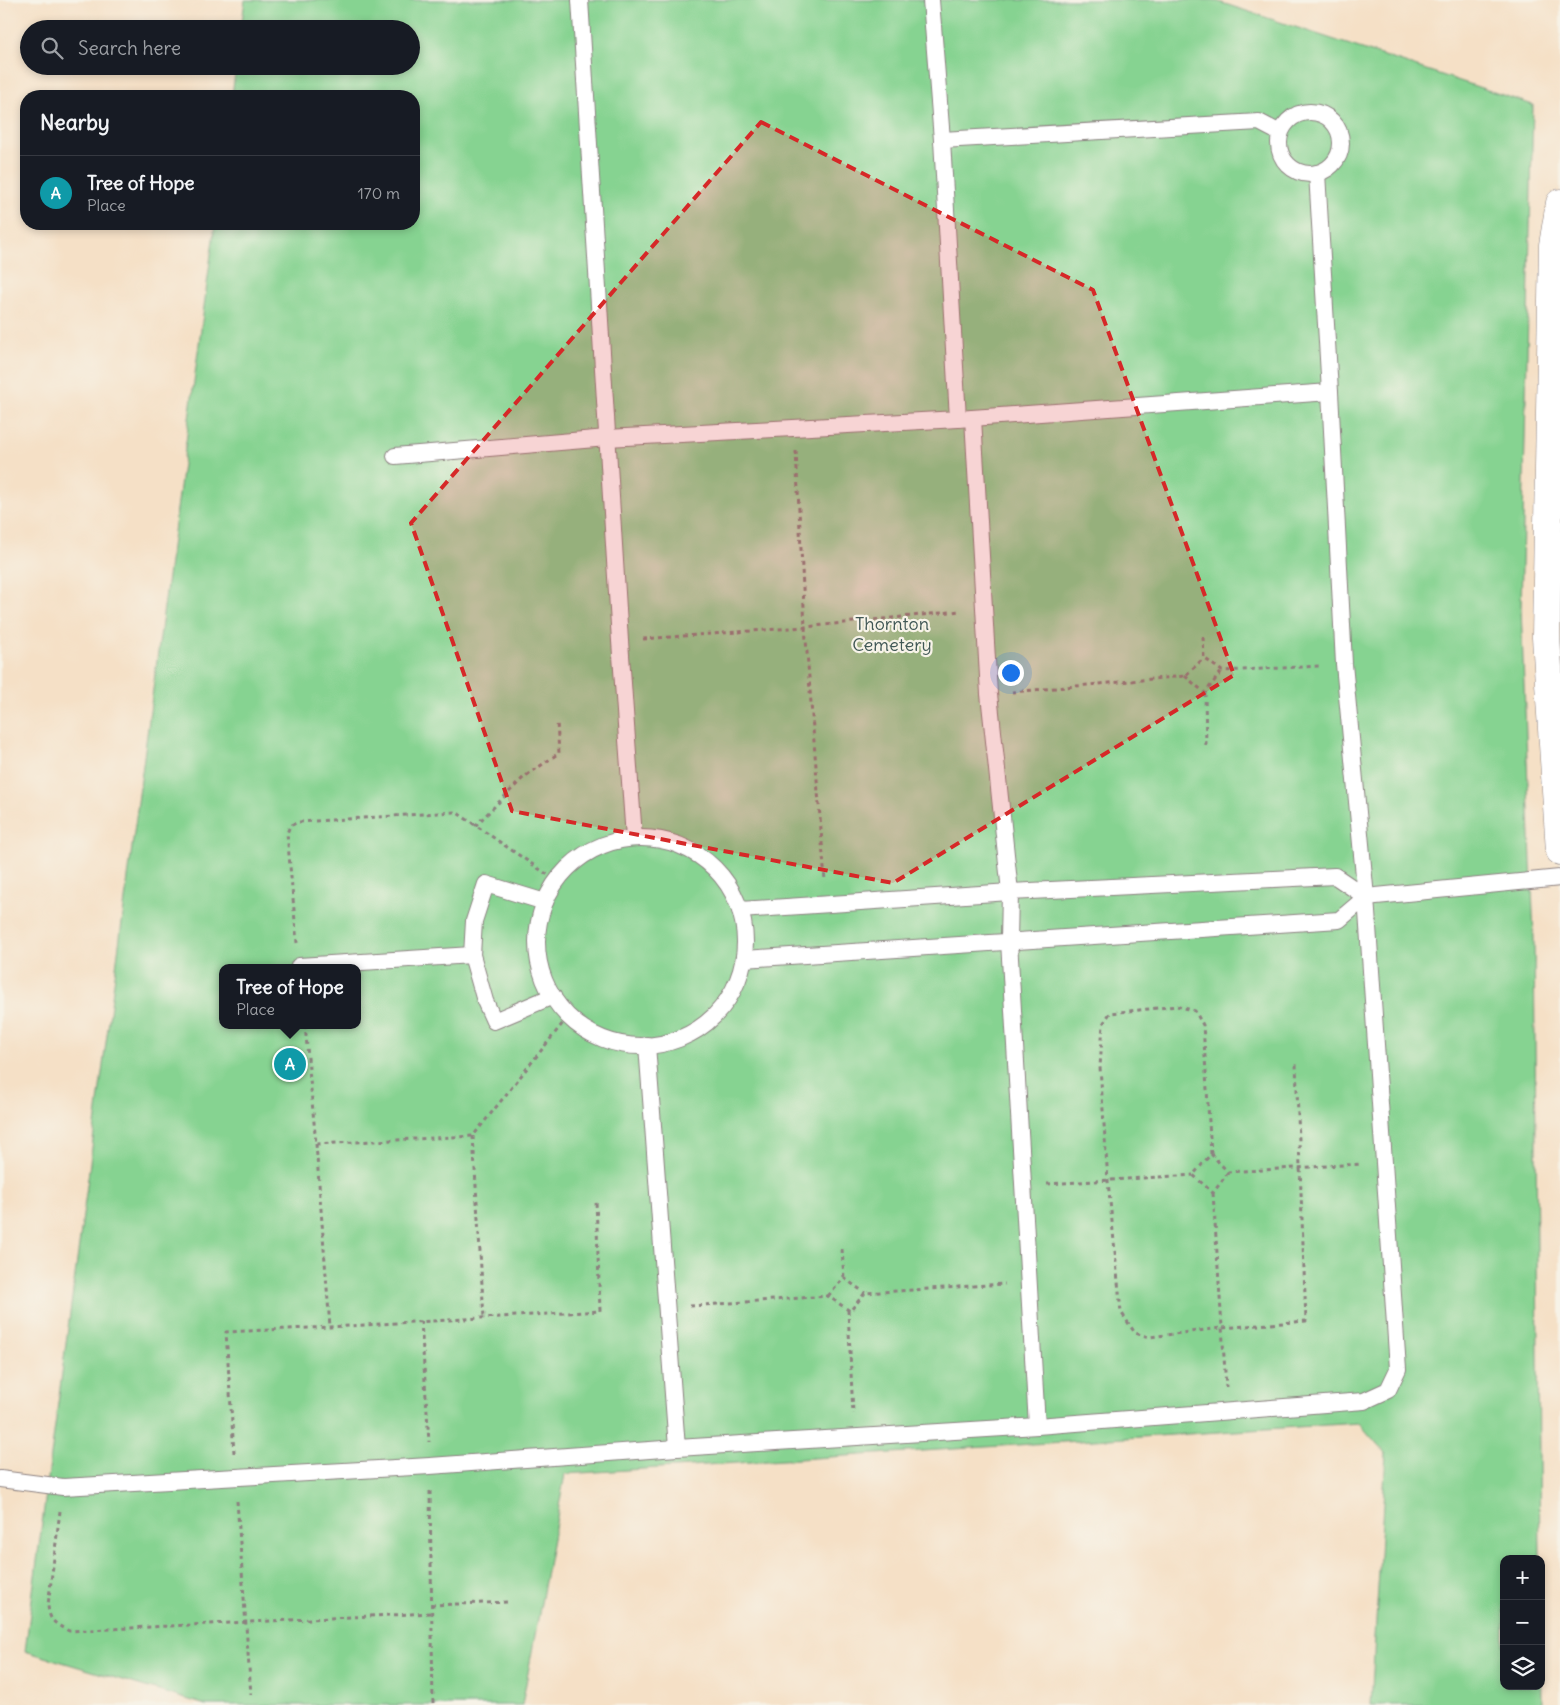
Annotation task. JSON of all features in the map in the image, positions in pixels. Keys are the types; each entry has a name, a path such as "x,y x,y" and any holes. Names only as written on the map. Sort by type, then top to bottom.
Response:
{"main road":[{"path":"1560,203 1553,245 1546,637 1560,851"}],"lane":[{"path":"580,0 634,838"},
{"path":"931,0 965,418 984,609 989,694 1010,892 1009,941 1037,1426"},
{"path":"1302,112 1323,114 1338,127 1341,137 1340,154 1334,164 1326,171 1308,175 1298,172 1283,159 1279,149 1280,133 1292,117 1302,112"},
{"path":"942,140 1259,122 1280,133"},
{"path":"0,1479 63,1487 430,1466 677,1448 1037,1426 1364,1401 1388,1390 1398,1369 1366,897 1344,664 1317,173"},
{"path":"395,456 607,438 965,418 1330,392"},
{"path":"634,838 651,838 684,847 713,866 734,894 740,910 744,934 744,959 734,988 716,1014 705,1024 684,1036 663,1043 647,1045 622,1044 598,1036 567,1018 545,981 538,947 538,930 546,902 556,881 568,868 591,851 616,841 634,838"},
{"path":"740,910 1010,892 1334,876 1366,897"},
{"path":"744,959 1339,920 1366,897 1560,878"},
{"path":"546,902 486,884 474,922 472,956 485,1001 494,1021 553,996"},
{"path":"334,964 472,956"},
{"path":"647,1045 677,1448"}],"path":[{"path":"795,428 805,627 826,903"},
{"path":"620,641 805,627 984,609"},
{"path":"989,694 1185,676 1204,658 1203,637"},
{"path":"1204,658 1222,672 1344,664"},
{"path":"1206,747 1206,693 1222,672"},
{"path":"1185,676 1206,693"},
{"path":"476,826 524,776 559,753 557,722"},
{"path":"299,964 287,834 290,826 298,822 456,812 556,881"},
{"path":"1228,1172 1211,1154 1203,1025 1195,1011 1177,1006 1110,1013 1103,1024 1100,1067 1108,1181 1121,1312 1135,1333 1149,1337 1222,1328 1306,1321 1296,1064"},
{"path":"484,1318 473,1136 567,1018"},
{"path":"305,1029 330,1327"},
{"path":"316,1144 473,1136"},
{"path":"1023,1186 1193,1175 1211,1154"},
{"path":"1228,1172 1384,1162"},
{"path":"1228,1172 1213,1193 1228,1411"},
{"path":"1193,1175 1213,1193"},
{"path":"251,1695 226,1332 600,1310 596,1200"},
{"path":"828,1296 844,1278 842,1249"},
{"path":"844,1278 865,1293 1028,1282"},
{"path":"848,1310 850,1311 865,1293"},
{"path":"665,1307 828,1296 848,1310"},
{"path":"848,1310 854,1437"},
{"path":"421,1321 430,1466 433,1705"},
{"path":"63,1487 48,1615 55,1624 69,1631 432,1613"},
{"path":"431,1605 510,1602"}],"highlighted area":[{"path":"761,122 1093,290 1234,675 893,883 512,811 411,523"}],"green space":[{"name":"Thornton Cemetery","path":"245,0 1213,0 1533,105 1521,608 1534,938 1540,1555 1500,1555 1500,1690 1542,1690 1542,1705 1371,1705 1386,1454 1359,1423 565,1474 522,1705 206,1705 25,1651 214,230 420,230 420,90 233,90 235,75 420,75 420,20 242,20"}],"place":[{"name":"Tree of Hope","path":"290,1064"}]}
